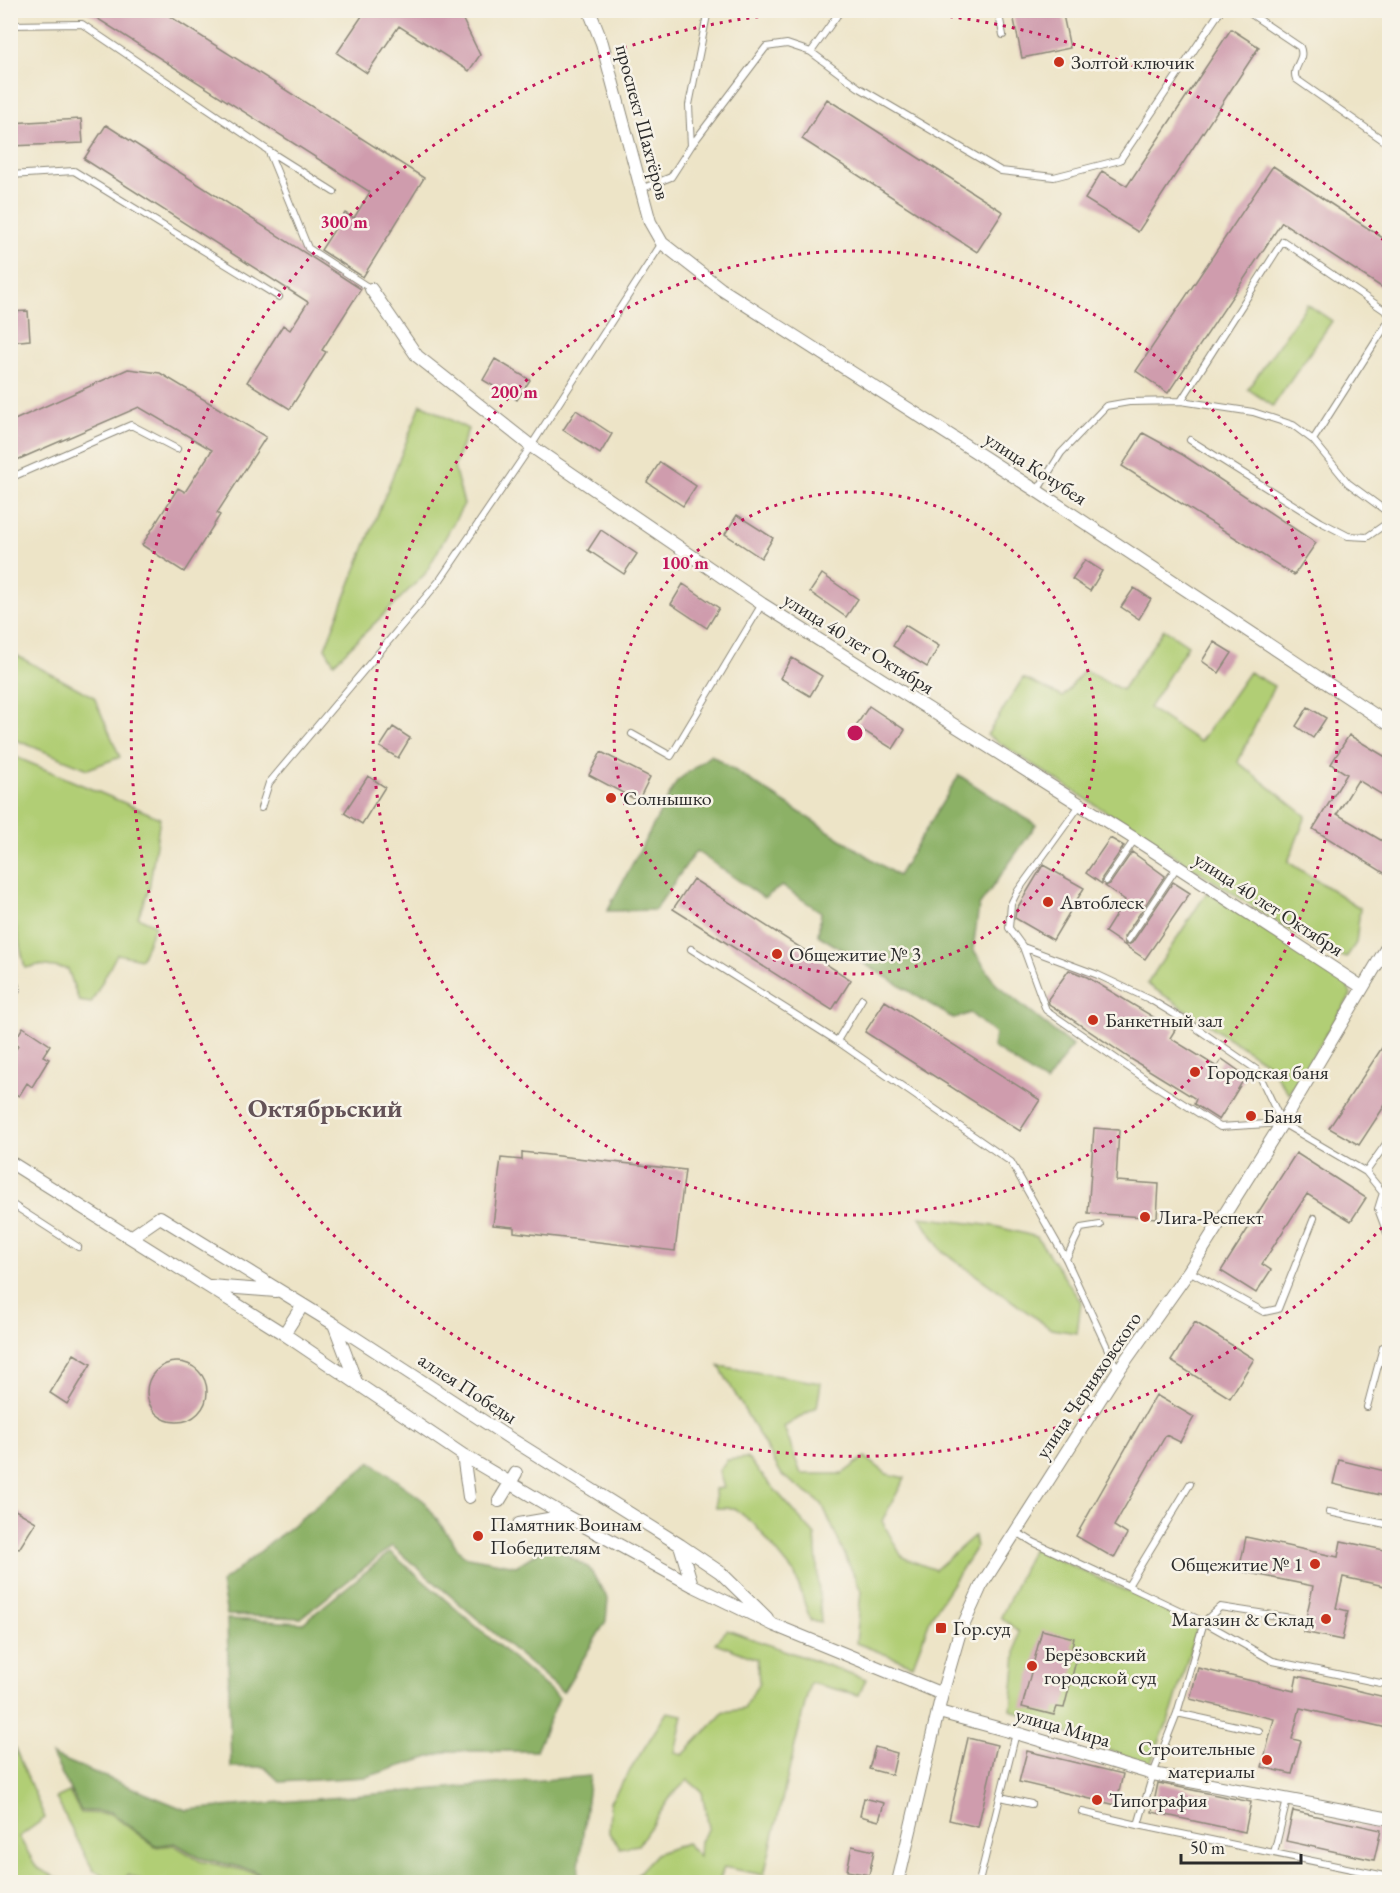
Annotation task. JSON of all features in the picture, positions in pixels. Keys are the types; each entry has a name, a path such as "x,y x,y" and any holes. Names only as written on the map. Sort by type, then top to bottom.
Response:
{"street":[{"name":"проспект Шахтёров","path":"589,10 602,43 650,222 662,243"},
{"name":"улица Кочубея","path":"662,243 721,289 1037,491 1389,725"},
{"name":"улица 40 лет Октября","path":"371,289 417,356 531,446 762,604 1135,839 1362,987"},
{"name":"улица Черняховского","path":"898,1882 942,1694 959,1635 981,1586 1118,1371 1189,1271 1282,1123 1389,942"},
{"path":"10,1162 284,1335 463,1455 513,1478 566,1516 692,1585 774,1625 942,1694"},
{"name":"аллея Победы","path":"131,1237 160,1217 334,1324 680,1545 720,1572 774,1625"},
{"path":"207,1286 280,1291"},
{"path":"284,1335 302,1306"},
{"path":"334,1324 356,1382"},
{"path":"463,1455 470,1497"},
{"path":"499,1501 513,1478"},
{"path":"519,1524 566,1516"},
{"path":"680,1545 692,1585"},
{"name":"улица Мира","path":"939,1712 1153,1774 1389,1819"}],"lane":[{"path":"691,146 689,105 708,10"},
{"path":"811,52 841,10"},
{"path":"998,10 1003,35"},
{"path":"640,189 671,177 691,146 766,47 787,44 811,52 858,87 1001,171 1054,177 1120,160 1221,10"},
{"path":"1245,10 1300,47 1302,57 1294,72 1296,79 1389,145"},
{"path":"10,25 82,24 268,151 334,192"},
{"path":"268,151 308,248 371,289"},
{"path":"10,175 74,171 279,297"},
{"path":"1181,401 1283,241 1389,314"},
{"path":"261,808 269,783 440,580 531,446 662,243"},
{"path":"1313,440 1389,319"},
{"path":"1037,491 1062,453 1106,406 1129,402 1181,401 1253,412 1293,425 1313,440 1348,483 1389,514"},
{"path":"10,478 131,425 177,449"},
{"path":"1190,440 1321,522 1348,536 1367,537 1389,521"},
{"path":"632,734 671,756 762,604"},
{"path":"1080,805 1017,892 1011,904 1009,928 1023,947 1046,1010 1154,1085 1220,1127 1282,1123 1366,1172 1383,1193 1378,1209 1389,1241"},
{"path":"1106,881 1135,839"},
{"path":"1128,940 1177,867"},
{"path":"1023,947 1098,975 1151,1000 1189,1023 1257,1070 1282,1123"},
{"path":"691,949 837,1041 1011,1162 1066,1259 1118,1371"},
{"path":"10,967 17,989 10,1002"},
{"path":"837,1041 862,999"},
{"path":"1366,1172 1389,1138"},
{"path":"10,1203 78,1247"},
{"path":"1189,1271 1264,1312 1278,1309 1314,1218"},
{"path":"1066,1259 1081,1228 1100,1226"},
{"path":"1367,1407 1383,1347 1389,1348"},
{"path":"1128,1586 1190,1484"},
{"path":"1329,1512 1389,1526"},
{"path":"1015,1531 1033,1542 1204,1622 1273,1661 1389,1685"},
{"path":"1138,1825 1153,1774 1177,1713 1204,1622 1220,1607 1291,1618"},
{"path":"1177,1713 1259,1731"},
{"path":"979,1882 1016,1733"},
{"path":"1001,1797 1031,1804"},
{"path":"1274,1853 1287,1800"},
{"path":"1082,1812 1389,1877"}],"green space":[{"path":"1307,304 1332,321 1273,406 1248,389"},
{"path":"421,404 468,429 454,467 464,504 425,574 334,663 325,648"},
{"path":"1164,629 1188,645 1149,708 1200,742 1249,672 1274,686 1238,762 1306,816 1288,862 1360,908 1356,943 1346,958 1322,951 987,735 1023,678 1063,697 1084,670 1122,690"},
{"path":"10,652 94,697 120,757 88,769 11,738"},
{"path":"11,755 160,818 149,889 138,917 155,925 141,959 117,954 91,1003 79,1001 68,969 39,965 25,968 11,906"},
{"path":"711,755 898,876 959,775 1036,825 979,906 973,949 996,984 1072,1046 1046,1083 993,1047 995,1034 970,1013 954,1019 818,935 821,912 782,886 764,898 696,851 655,910 607,911 677,781"},
{"path":"1207,892 1345,980 1351,995 1289,1094 1268,1064 1147,984"},
{"path":"920,1217 994,1226 1037,1237 1081,1302 1077,1333 1051,1329 941,1250"},
{"path":"719,1366 821,1383 817,1407 784,1427 801,1474 842,1474 865,1457 887,1474 905,1478 882,1521 902,1557 935,1570 974,1536 976,1547 931,1617 913,1665 856,1643 861,1591 822,1504 782,1475"},
{"path":"747,1458 815,1535 821,1622 810,1620 795,1574 754,1524 734,1508 716,1508 715,1489 724,1488 719,1471 727,1460"},
{"path":"371,1462 424,1501 463,1556 516,1566 550,1545 589,1568 608,1599 606,1621 563,1692 392,1546 301,1618 227,1615 221,1583"},
{"path":"1033,1548 1198,1624 1172,1711 1149,1767 1011,1710 1018,1631 1001,1617"},
{"path":"390,1552 559,1698 536,1751 449,1751 366,1777 280,1782 264,1767 231,1767 227,1619 303,1623"},
{"path":"727,1630 866,1679 859,1695 810,1683 764,1875 724,1867 719,1882 630,1882 656,1854 686,1843 699,1857 700,1841 709,1828 702,1792 688,1780 672,1795 638,1845 620,1848 609,1833 610,1802 667,1712 683,1715 675,1753 683,1755 724,1712 744,1709 759,1682 757,1659 715,1643"},
{"path":"11,1739 45,1818 19,1837 37,1868 66,1882 11,1882"},
{"path":"52,1755 186,1810 590,1776 577,1882 274,1882 252,1870 200,1858 175,1843 155,1846 111,1812 81,1811"},
{"path":"69,1792 81,1813 111,1814 155,1847 174,1845 200,1861 252,1872 270,1882 144,1882 128,1875 123,1882 114,1882 93,1870 56,1798"}],"building":[{"path":"84,10 160,10 424,178 363,277 321,250 345,213 354,218 370,192"},
{"path":"366,10 453,10 461,16 480,55 469,71 399,26 367,73 337,53"},
{"path":"1012,10 1062,10 1070,48 1022,58"},
{"path":"1231,29 1259,47 1138,232 1085,199 1102,171 1127,186"},
{"path":"827,99 1003,212 977,252 802,139"},
{"path":"81,119 83,143 10,146 10,123"},
{"path":"106,125 361,289 322,350 326,352 290,409 247,382 283,325 290,330 308,302 84,159"},
{"path":"1273,166 1389,242 1389,292 1282,222 1168,393 1136,371"},
{"path":"28,311 30,340 10,342 10,312"},
{"path":"495,359 530,380 517,400 483,380"},
{"path":"128,369 160,373 266,437 217,513 220,515 184,572 142,545 178,488 185,492 212,450 139,407 10,463 10,422"},
{"path":"576,410 612,434 600,454 563,430"},
{"path":"1143,433 1183,455 1316,543 1294,575 1122,466"},
{"path":"660,462 696,486 683,506 647,482"},
{"path":"737,515 773,538 761,558 725,534"},
{"path":"601,530 637,554 624,574 588,550"},
{"path":"1085,560 1102,571 1090,591 1072,579"},
{"path":"822,574 858,599 846,617 810,592"},
{"path":"683,584 719,608 707,628 671,604"},
{"path":"1134,588 1151,599 1139,619 1121,607"},
{"path":"905,625 939,646 927,667 893,646"},
{"path":"1214,642 1232,653 1219,673 1202,661"},
{"path":"792,658 822,676 810,696 780,678"},
{"path":"869,706 905,730 893,749 856,726"},
{"path":"1308,707 1326,718 1313,738 1296,726"},
{"path":"393,727 410,738 398,758 380,747"},
{"path":"1349,735 1389,759 1389,799 1358,780 1337,814 1389,845 1389,876 1313,829 1347,774 1331,764"},
{"path":"601,752 650,777 638,801 589,775"},
{"path":"368,776 385,787 362,824 344,813"},
{"path":"1110,838 1124,846 1102,878 1102,884 1086,873"},
{"path":"1132,852 1165,876 1124,937 1125,944 1132,943 1173,882 1190,893 1145,959 1105,932 1125,900 1105,886 1110,884"},
{"name":"Автоблеск","path":"1043,865 1084,888 1053,940 1015,918 1016,910"},
{"name":"Общежитие № 3","path":"693,879 851,980 832,1010 673,909"},
{"path":"1069,970 1087,977 1175,1030 1170,1038 1217,1067 1222,1059 1246,1076 1219,1120 1194,1104 1196,1099 1049,1004 1048,999"},
{"path":"885,1001 1040,1100 1020,1131 865,1032"},
{"path":"23,1027 50,1045 43,1056 49,1059 32,1087 27,1083 19,1096 10,1091 10,1058 18,1046 13,1043"},
{"path":"1389,1037 1389,1099 1359,1145 1329,1128"},
{"path":"1094,1128 1119,1130 1116,1181 1159,1184 1157,1218 1088,1213"},
{"path":"522,1152 685,1170 675,1251 514,1232 514,1227 493,1225 501,1158 522,1160"},
{"path":"1296,1153 1366,1198 1351,1221 1307,1194 1262,1264 1271,1270 1256,1293 1221,1271"},
{"path":"1195,1322 1254,1359 1230,1398 1171,1361"},
{"path":"74,1354 91,1364 67,1404 50,1393"},
{"path":"177,1362 194,1367 202,1375 207,1392 202,1409 194,1417 177,1422 160,1417 152,1409 147,1392 152,1375 160,1367"},
{"path":"1156,1395 1194,1417 1180,1442 1166,1435 1114,1526 1127,1534 1114,1558 1076,1536"},
{"path":"1339,1460 1389,1472 1389,1497 1333,1484"},
{"path":"10,1507 36,1522 19,1549 10,1544"},
{"name":"Общежитие № 1","path":"1246,1537 1338,1557 1341,1541 1389,1551 1389,1587 1343,1577 1336,1608 1348,1611 1342,1640 1303,1632 1313,1586 1239,1571"},
{"path":"1042,1630 1074,1638 1072,1647 1079,1649 1064,1708 1057,1707 1054,1715 1022,1707"},
{"path":"1198,1668 1294,1691 1297,1676 1389,1698 1387,1728 1300,1708 1292,1739 1301,1741 1292,1774 1262,1767 1274,1719 1190,1699"},
{"path":"968,1738 997,1745 978,1827 949,1820"},
{"path":"875,1747 897,1753 892,1775 869,1769"},
{"path":"1027,1751 1123,1774 1116,1805 1019,1782"},
{"path":"1158,1783 1251,1802 1245,1832 1152,1812"},
{"path":"864,1798 884,1803 879,1821 860,1816"},
{"path":"1293,1811 1381,1830 1374,1860 1286,1841"},
{"path":"852,1846 874,1851 869,1875 847,1871"}],"place":[{"name":"Золтой ключик","path":"1059,62"},
{"name":"Солнышко","path":"611,798"},
{"name":"Автоблеск","path":"1048,902"},
{"name":"Общежитие № 3","path":"777,954"},
{"name":"Банкетный зал","path":"1093,1020"},
{"name":"Городская баня","path":"1195,1072"},
{"name":"Баня","path":"1251,1116"},
{"name":"Лига-Респект","path":"1145,1217"},
{"name":"Памятник Воинам Победителям","path":"478,1536"},
{"name":"Общежитие № 1","path":"1315,1564"},
{"name":"Магазин & Склад","path":"1326,1619"},
{"name":"Гор.суд","path":"941,1628"},
{"name":"Берёзовский городской суд","path":"1032,1666"},
{"name":"Строительные материалы","path":"1267,1760"},
{"name":"Типография","path":"1097,1800"}],"district":[{"name":"Октябрьский","path":"325,1108"}]}
